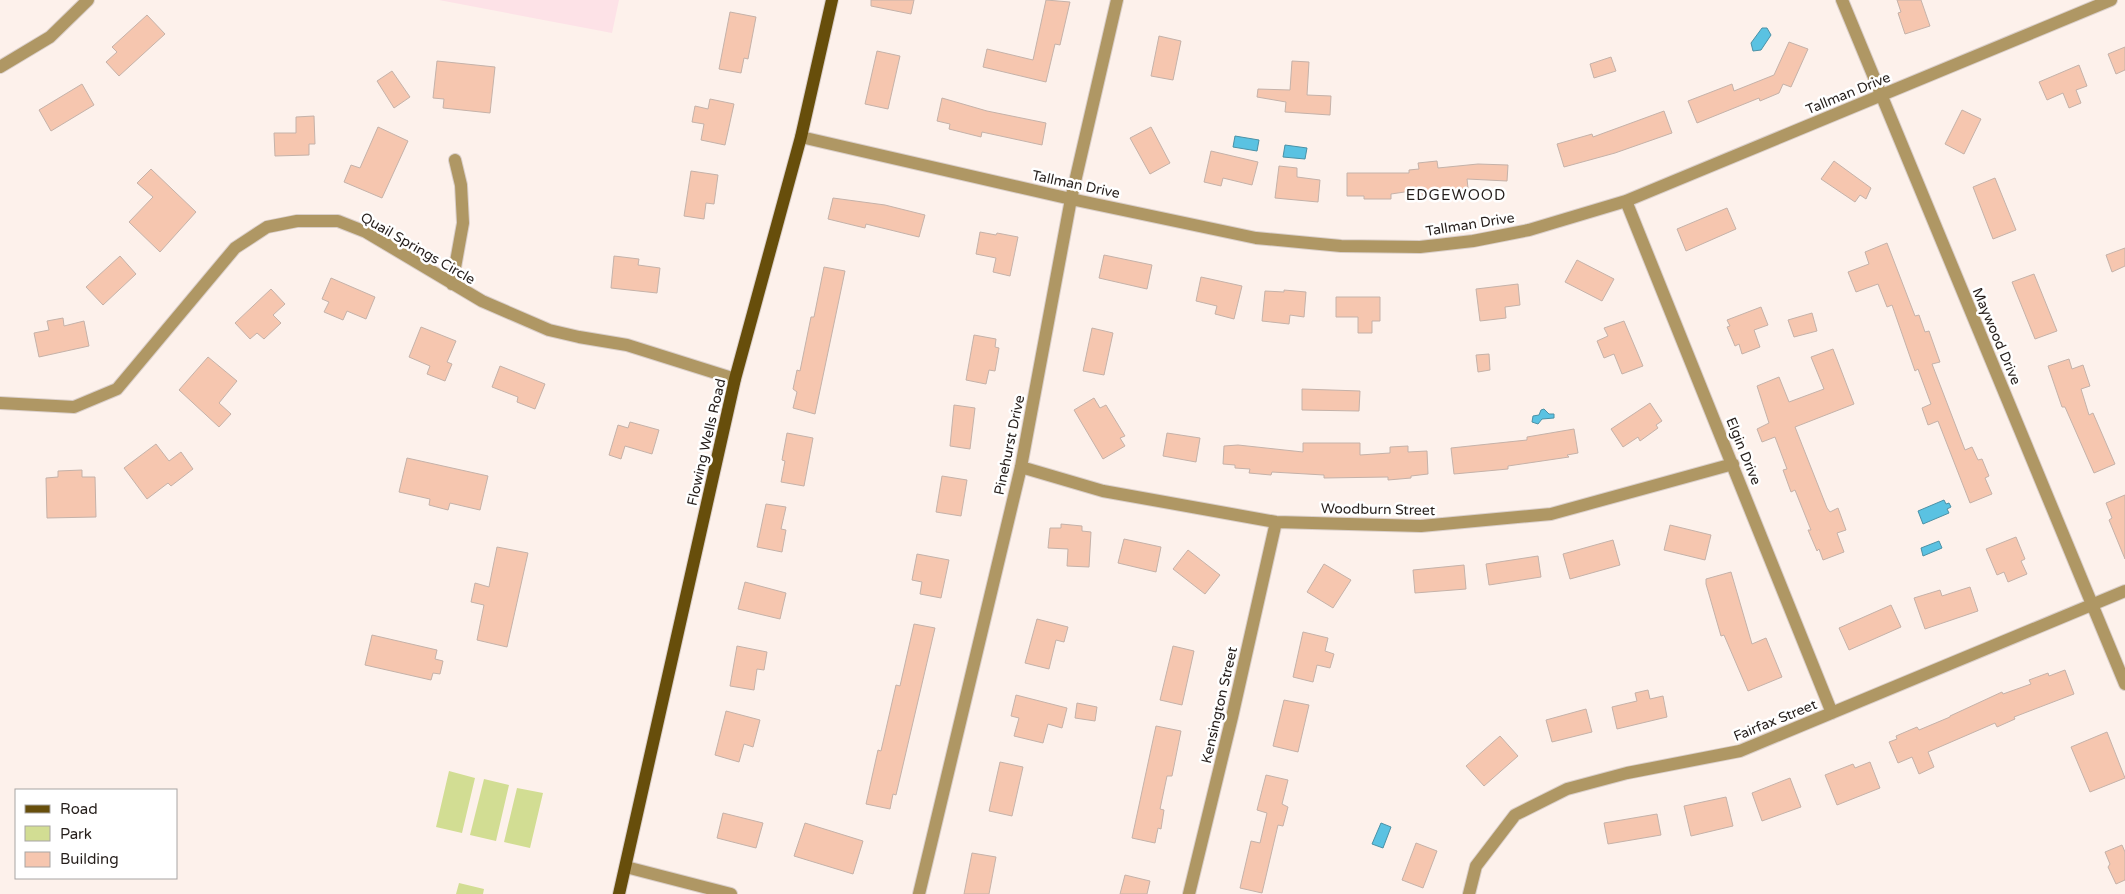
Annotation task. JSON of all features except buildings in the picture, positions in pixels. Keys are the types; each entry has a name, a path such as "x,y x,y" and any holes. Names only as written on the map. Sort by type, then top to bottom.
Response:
{"main road":[{"name":"Flowing Wells Road","path":"620,894 736,378 801,137 832,0"}],"street":[{"path":"0,67 50,37 88,0"},
{"name":"Pinehurst Drive","path":"918,894 1021,467 1072,199 1117,0"},
{"name":"Maywood Drive","path":"1842,0 2125,684"},
{"name":"Tallman Drive","path":"801,137 1072,199 1256,238 1341,246 1420,247 1528,230 1626,201 2111,0"},
{"path":"452,284 463,223 461,185 455,160"},
{"name":"Elgin Drive","path":"1626,201 1832,713"},
{"name":"Quail Springs Circle","path":"0,403 74,407 118,389 235,248 267,227 298,221 338,221 366,232 482,301 548,330 627,345 736,378"},
{"name":"Woodburn Street","path":"1021,467 1103,491 1276,522 1421,526 1551,514 1733,464"},
{"name":"Kensington Street","path":"1189,894 1232,717 1276,522"},
{"name":"Fairfax Street","path":"1469,894 1476,866 1514,816 1567,790 1627,773 1740,751 2125,591"},
{"path":"626,867 731,894"}],"shaded area":[{"path":"439,0 619,0 612,33"}],"green space":[{"path":"449,771 475,778 462,833 436,827"},
{"path":"484,779 509,785 496,841 470,835"},
{"path":"517,788 543,793 530,848 504,842"},
{"path":"459,883 484,889 483,894 456,894"}],"water":[{"path":"1762,28 1767,28 1771,35 1761,50 1753,51 1751,43"},
{"path":"1235,136 1259,140 1257,151 1233,147"},
{"path":"1285,145 1307,148 1305,159 1283,157"},
{"path":"1544,409 1549,414 1554,414 1554,418 1542,419 1538,424 1532,422 1533,416 1539,415 1541,410"},
{"path":"1944,500 1951,507 1947,509 1949,513 1923,524 1918,511"},
{"path":"1939,541 1942,548 1923,556 1921,548"},
{"path":"1381,823 1391,827 1383,848 1372,844"}],"district":[{"name":"EDGEWOOD","path":"1456,195"}]}
